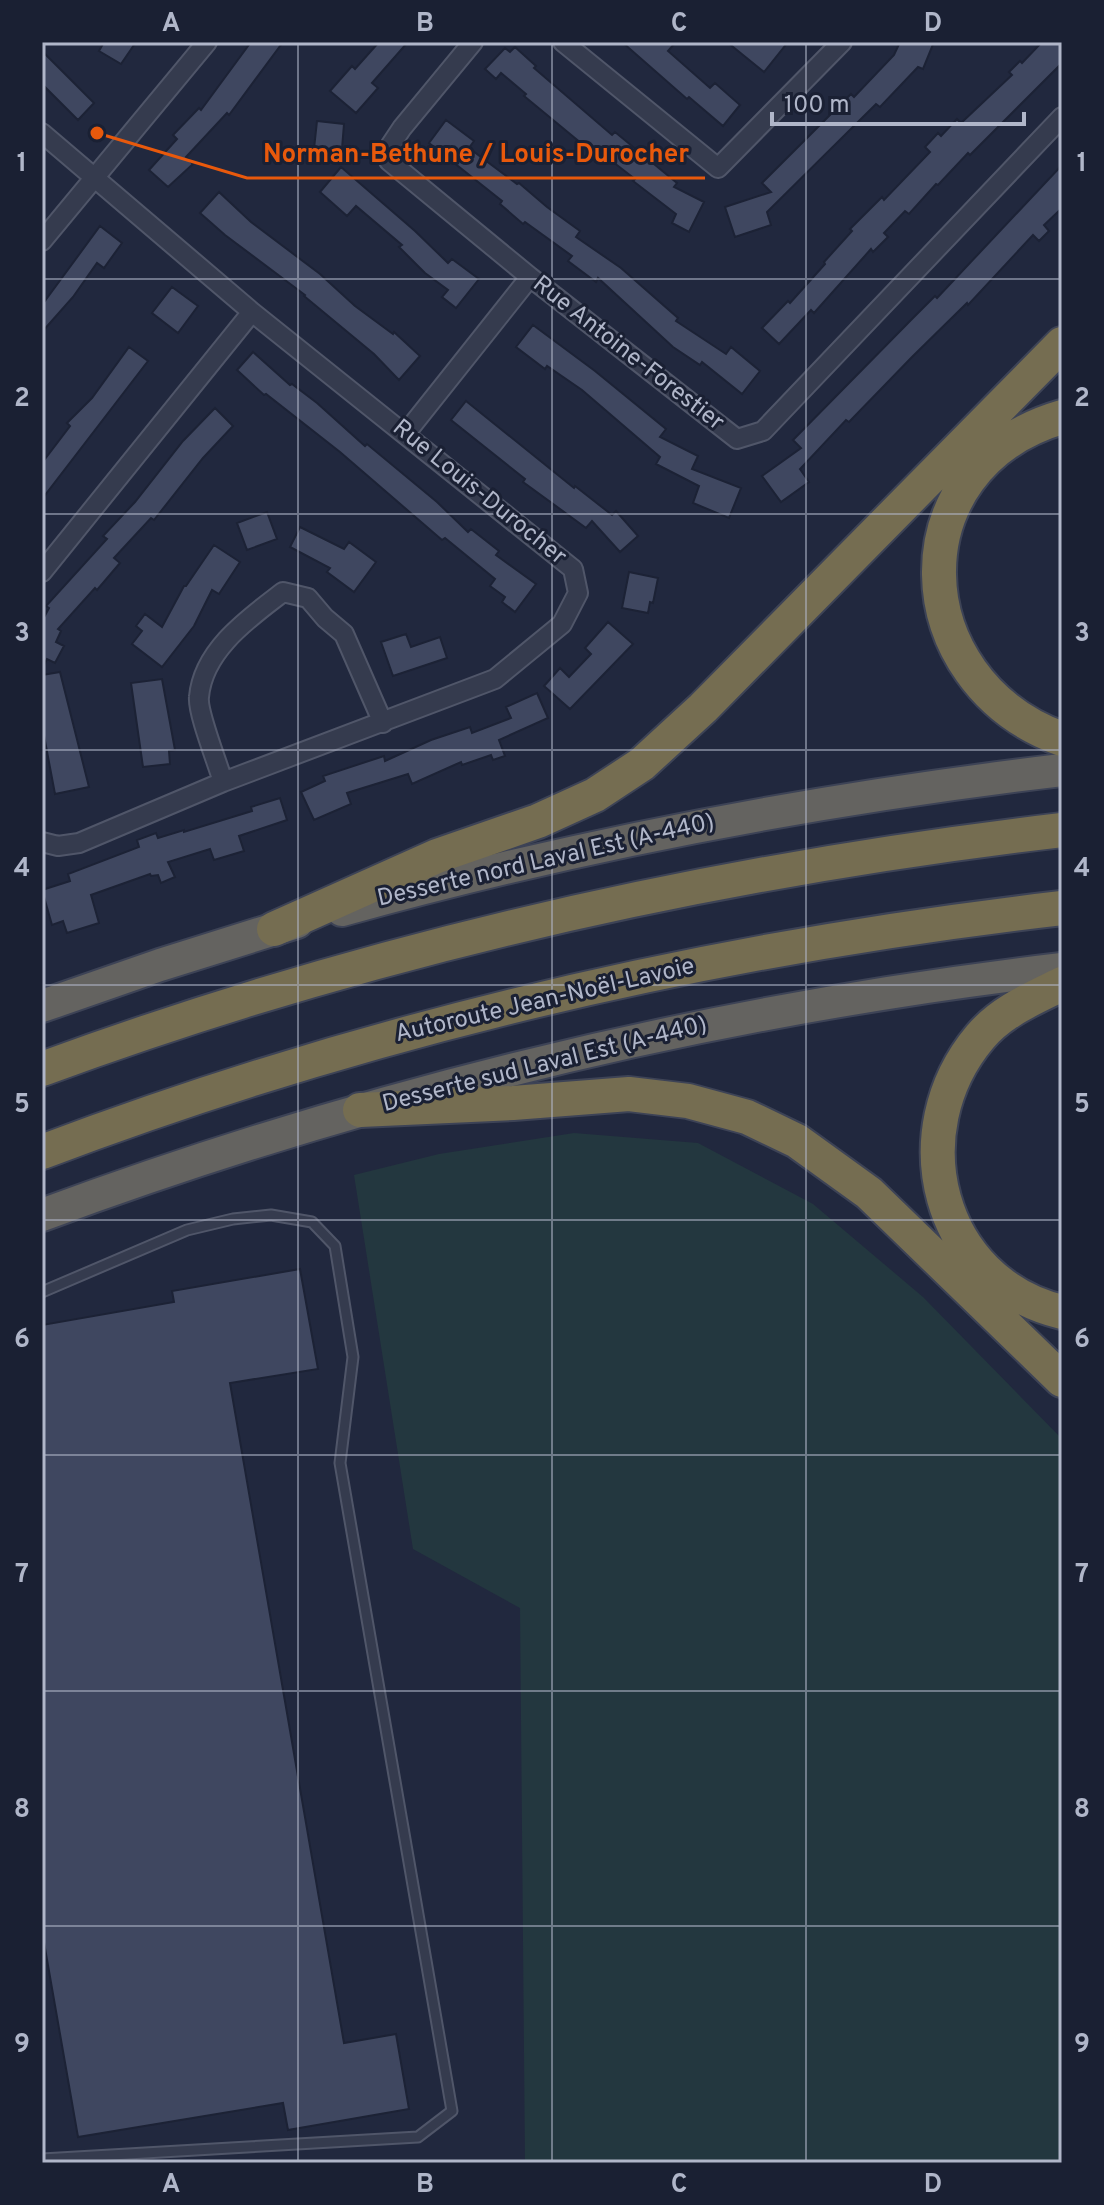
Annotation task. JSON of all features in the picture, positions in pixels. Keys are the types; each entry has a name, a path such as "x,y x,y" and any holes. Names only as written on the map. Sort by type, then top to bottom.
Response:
{"highway":[{"path":"274,929 437,856 556,813 595,795 642,764 703,708 1062,344"},
{"path":"1062,417 1008,441 974,475 949,518 941,547 938,576 943,614 955,647 986,693 1013,715 1062,739"},
{"name":"Desserte nord Laval Est (A-440)","path":"42,1006 274,929 440,883 693,826 864,796 1062,770"},
{"path":"42,1069 240,1002 351,969 635,898 831,861 1062,830"},
{"name":"Autoroute Jean-Noël-Lavoie","path":"42,1152 161,1109 304,1063 534,1001 644,975 869,933 1062,908"},
{"name":"Desserte sud Laval Est (A-440)","path":"42,1215 199,1159 360,1110 521,1066 702,1026 909,989 1062,969"},
{"path":"1062,984 1007,1013 971,1049 956,1072 946,1097 936,1152 947,1207 959,1235 975,1258 992,1277 1013,1293 1037,1305 1062,1312"},
{"path":"360,1110 629,1094 688,1101 747,1117 797,1141 869,1193 1062,1380"}],"street":[{"path":"42,241 207,42"},
{"name":"Rue Antoine-Forestier","path":"473,42 402,128 388,149 389,161 530,277 737,439 763,431 1062,117"},
{"path":"563,42 718,168 842,42"},
{"name":"Rue Louis-Durocher","path":"42,133 252,312 573,569 578,593 562,624 495,679 223,782 79,843 58,846 42,842"},
{"path":"406,433 530,277"},
{"path":"42,572 252,312"},
{"path":"223,782 198,699 207,669 236,628 283,592 308,598 344,634 383,723"}],"lane":[{"path":"42,1292 187,1230 233,1219 271,1215 312,1222 335,1246 353,1357 340,1463 452,2111 418,2137 42,2159"}],"shaded area":[{"path":"574,1133 698,1143 813,1204 923,1297 1062,1439 1062,2163 525,2163 520,1608 413,1549 354,1175 439,1154"}],"building":[{"path":"104,42 136,42 121,64 99,51"},
{"path":"251,42 283,42 229,115 227,113 186,157 193,164 168,187 149,170 177,139 173,135 199,108 201,110"},
{"path":"379,42 408,42 372,83 378,88 356,113 330,91"},
{"path":"622,42 676,42 668,51 710,88 715,83 740,105 723,126"},
{"path":"727,42 788,42 764,72"},
{"path":"900,42 934,42 923,69 918,67 880,107 876,104 767,212 771,225 735,237 725,207 771,192 762,183 851,94 854,97 894,55"},
{"path":"1042,42 1062,42 1062,63 909,214 905,211 884,233 888,237 873,252 871,249 814,313 811,310 779,344 762,328 788,301 790,303 825,264 852,231 850,229 882,197 884,200 930,152 925,147 938,133 941,136 957,119 961,123"},
{"path":"515,47 536,66 534,68 612,135 615,132 677,183 674,187 704,202 689,232 672,223 676,214 633,181 635,179 591,145 587,148 501,73 496,79 485,69 505,48 510,52"},
{"path":"42,51 94,103 78,120 42,84"},
{"path":"446,120 474,141 469,148 580,231 576,237 621,268 678,318 676,321 726,354 731,347 760,371 742,394 702,362 700,365 673,347 598,278 596,282 568,261 572,256 525,222 523,224 500,204 502,201 429,143"},
{"path":"317,121 344,124 341,161 313,158"},
{"path":"1062,165 1062,208 1044,225 1049,231 1039,241 1033,235 968,305 849,422 846,420 800,469 809,482 781,502 762,476 801,448 793,440 935,296 937,298"},
{"path":"341,167 448,263 452,259 479,279 456,308 442,297 448,290 425,273 399,247 402,245 356,206 347,216 320,192"},
{"path":"219,192 251,222 320,274 355,306 394,332 420,356 399,380 374,354 305,295 200,213"},
{"path":"100,226 122,243 104,268 97,263 73,297 42,332 42,305"},
{"path":"172,287 198,306 178,333 152,313"},
{"path":"533,325 666,429 660,437 698,456 692,469 741,488 729,518 693,503 699,486 656,464 660,457 582,390 547,366 545,369 516,347"},
{"path":"129,347 148,361 42,499 42,463 70,426 67,423 92,398"},
{"path":"253,352 437,502 468,532 471,529 499,551 496,555 536,584 515,612 502,602 505,597 490,586 495,579 445,538 442,540 340,452 264,395 237,370"},
{"path":"466,401 574,488 612,515 616,511 638,536 620,552 592,521 586,528 523,482 525,479 451,420"},
{"path":"215,408 233,426 154,520 151,518 114,558 120,563 97,590 95,588 58,629 61,631 56,642 64,646 55,663 47,659 42,669 42,621 49,608 46,606 107,539 103,536 135,502 183,441"},
{"path":"267,512 277,539 247,550 237,523"},
{"path":"300,527 344,549 349,542 376,562 354,592 327,572 330,568 290,547"},
{"path":"214,545 240,562 219,594 212,590 194,626 162,667 132,644 142,631 136,626 145,614 162,627 184,586"},
{"path":"629,572 658,578 648,613 622,608"},
{"path":"608,622 633,644 570,709 544,686 560,668 569,677 591,654 585,648"},
{"path":"406,634 411,647 440,637 447,658 393,676 381,642"},
{"path":"60,672 89,787 55,794 42,725 42,675"},
{"path":"162,679 175,750 169,751 170,764 143,767 131,683"},
{"path":"537,693 548,718 499,740 505,756 493,760 491,755 462,765 461,762 412,784 408,774 347,793 351,804 314,820 301,792 325,781 323,776 384,756 385,761 431,740 470,727 472,733 511,718 506,707"},
{"path":"280,798 287,820 239,836 244,851 214,860 210,849 168,862 175,877 161,883 158,875 150,874 91,895 99,923 67,933 63,921 52,925 42,890 70,881 68,874 139,847 137,840 156,833 158,838 184,832 252,811 251,807"},
{"path":"300,1269 318,1369 230,1383 344,2043 396,2034 409,2109 288,2130 283,2103 78,2137 42,1931 42,1325 174,1302 172,1291"}],"place":[{"name":"Norman-Bethune / Louis-Durocher","path":"97,133"}]}
